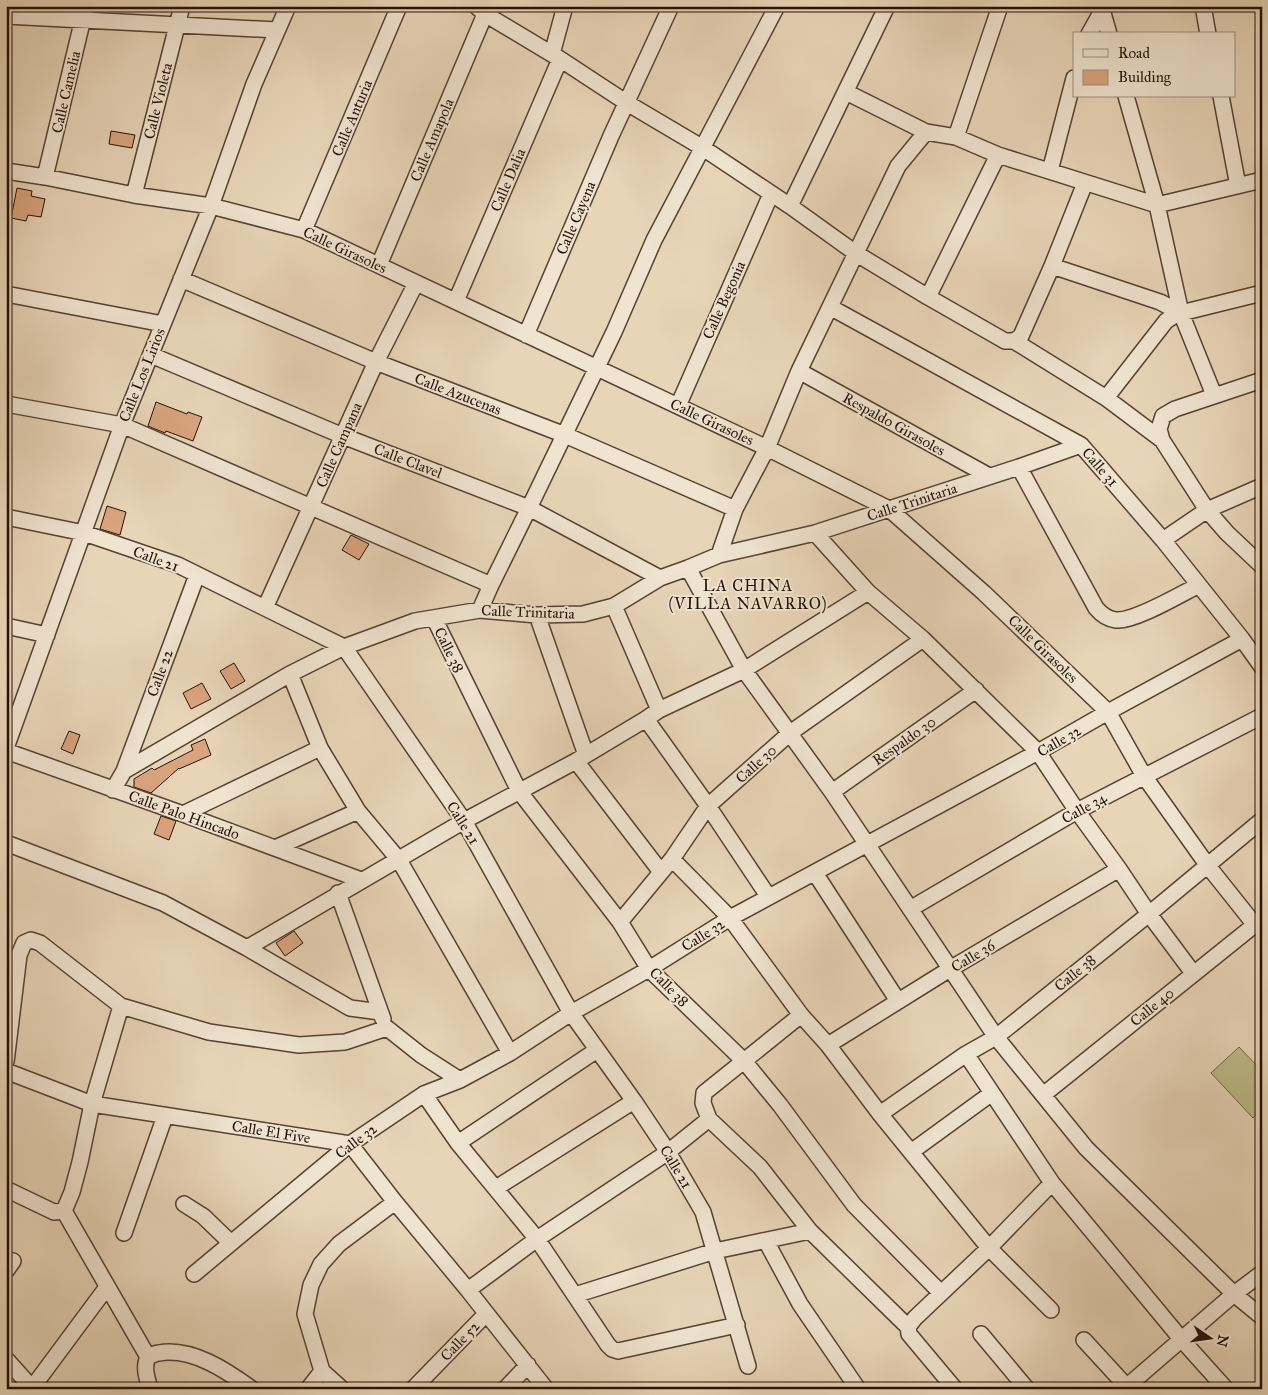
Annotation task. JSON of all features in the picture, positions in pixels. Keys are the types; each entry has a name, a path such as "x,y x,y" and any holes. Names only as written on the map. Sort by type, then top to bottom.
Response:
{"street":[{"path":"10,6 6,16 84,13 178,25 277,30"},
{"name":"Calle Violeta","path":"134,195 182,6"},
{"name":"Calle Los Lirios","path":"6,749 122,425 211,206 254,84 288,6"},
{"name":"Calle Anturia","path":"304,230 399,6"},
{"name":"Calle Dalia","path":"456,301 556,57 565,6"},
{"name":"Calle Cayena","path":"526,335 611,136 671,6"},
{"path":"480,610 614,332 654,240 777,6"},
{"path":"790,206 887,6"},
{"path":"956,137 1000,6"},
{"path":"1203,6 1208,32"},
{"path":"1090,32 1101,9"},
{"path":"1101,9 1108,32"},
{"path":"481,10 627,103 703,148 790,206 857,254 928,298 1005,341 1014,341 1106,398 1162,440"},
{"name":"Calle Amapola","path":"379,266 481,10"},
{"name":"Calle Camelia","path":"46,177 84,13"},
{"path":"1050,171 1073,82"},
{"path":"846,92 926,132 956,137 998,155 1157,205 1262,180"},
{"path":"1127,98 1157,205 1181,313 1214,395"},
{"path":"1221,98 1238,186"},
{"path":"719,555 735,509 767,448 799,371 898,166 926,132"},
{"path":"928,298 998,155"},
{"name":"Calle Girasoles","path":"6,171 134,195 211,206 304,230 767,448 889,509 984,593 1108,712 1144,776 1208,866 1258,922"},
{"path":"1014,341 1021,336 1052,266 1085,183"},
{"name":"Calle Begonia","path":"678,406 771,194"},
{"path":"1052,266 1160,302 1181,313"},
{"name":"Calle Azucenas","path":"181,279 376,362 565,435 735,509"},
{"name":"Calle Campana","path":"264,608 376,362 416,283"},
{"path":"6,294 163,324"},
{"path":"1106,398 1166,321 1172,316 1261,297"},
{"name":"Calle 31","path":"830,307 1081,445 1163,540 1262,666"},
{"name":"Calle Clavel","path":"151,355 343,436 530,508 660,578"},
{"name":"Respaldo Girasoles","path":"799,371 989,476"},
{"path":"1262,380 1175,409 1163,416 1159,429 1162,440 1207,510 1227,533 1262,566"},
{"path":"6,404 122,425 491,585"},
{"name":"Calle Trinitaria","path":"113,790 124,772 290,674 344,647 415,621 480,610 537,615 583,614 614,606 660,578 719,555 815,534 1081,445"},
{"path":"1019,466 1096,608 1103,616 1115,620 1126,619 1199,585"},
{"path":"1163,540 1207,510 1262,486"},
{"name":"Calle 21","path":"6,517 84,533 178,565 344,647 464,821 572,1013 668,1152 703,1212 748,1366"},
{"path":"815,534 868,592 923,639 1038,752 1077,811 1193,973"},
{"path":"688,568 744,670 832,792 996,1036 1086,1148 1234,1294 1262,1317"},
{"name":"Calle 22","path":"124,772 197,575"},
{"path":"247,948 464,821 581,758 652,714 744,670 868,592"},
{"path":"614,606 652,714 708,806 768,896"},
{"path":"537,615 581,758 661,872"},
{"name":"Calle 38","path":"434,618 518,791 620,922 649,969 744,1061 780,1105 854,1204 941,1293"},
{"path":"6,626 47,635"},
{"name":"Calle 30","path":"620,922 672,859 708,806 790,733 923,639"},
{"name":"Calle 32","path":"194,1274 350,1144 424,1094 460,1080 510,1053 572,1013 649,969 768,896 867,845 1242,640"},
{"path":"290,674 320,748 358,811 399,860 510,1053"},
{"name":"Respaldo 30","path":"832,792 976,690"},
{"name":"Calle 34","path":"910,909 1077,811 1262,716"},
{"path":"183,814 320,748"},
{"name":"Calle Palo Hincado","path":"6,749 113,790 362,880"},
{"path":"275,848 358,811"},
{"name":"Calle 38","path":"880,1114 966,1054 996,1036 1150,914 1262,820"},
{"path":"6,843 163,903 247,948 350,1008 380,1012"},
{"path":"672,859 730,918 801,1015 828,1045 880,1114 988,1248 1051,1310"},
{"name":"Calle 36","path":"828,1045 950,969 1119,869"},
{"path":"815,872 898,1001"},
{"path":"338,894 387,1028 421,1055 460,1080"},
{"name":"Calle 40","path":"1043,1095 1258,922"},
{"path":"6,1062 20,955 24,943 31,940 40,942 121,1006 209,1032 299,1045 345,1042 387,1028"},
{"path":"64,1211 72,1192 92,1104 121,1006"},
{"path":"801,1015 704,1093 703,1103 709,1119 760,1167 810,1231 908,1327 909,1334 955,1389"},
{"path":"458,1143 597,1050"},
{"path":"966,1054 1052,1183 1182,1340 1226,1389"},
{"name":"Calle El Five","path":"6,1071 92,1104 350,1144"},
{"path":"910,1152 992,1093"},
{"path":"424,1094 458,1143 537,1240 612,1349 618,1350 737,1326"},
{"path":"496,1188 634,1101"},
{"path":"124,1233 165,1116"},
{"path":"468,1290 537,1240 668,1152 709,1119"},
{"path":"350,1144 394,1202 468,1290 546,1389"},
{"path":"908,1327 1052,1183"},
{"path":"6,1190 54,1212 64,1211"},
{"path":"342,1389 322,1371 305,1314 311,1285 321,1264 339,1244 394,1202"},
{"path":"184,1204 203,1216 231,1243"},
{"path":"64,1211 148,1357 145,1369 150,1389"},
{"path":"575,1296 715,1251 810,1231"},
{"path":"766,1241 800,1304 858,1389"},
{"path":"1084,1340 1127,1388 1234,1294 1262,1273"},
{"path":"6,1358 33,1388 107,1287"},
{"name":"Calle 52","path":"413,1389 486,1314"},
{"path":"981,1334 1027,1389"},
{"path":"148,1357 158,1353 177,1353 197,1357 227,1371 252,1389"},
{"path":"505,1389 528,1365"},
{"path":"308,1389 322,1371"}],"shaded area":[{"path":"1239,1047 1262,1071 1262,1109 1253,1118 1211,1073"}],"building":[{"path":"111,131 135,135 132,148 109,144"},
{"path":"17,188 32,191 31,196 45,199 41,217 28,215 26,221 11,218"},
{"path":"156,402 187,414 188,412 202,417 193,441 148,426"},
{"path":"107,506 126,512 120,535 100,529"},
{"path":"351,535 369,544 359,560 342,550"},
{"path":"234,663 245,681 231,689 220,671"},
{"path":"202,683 211,699 191,709 183,693"},
{"path":"69,731 80,735 73,754 61,749"},
{"path":"205,739 211,755 179,768 151,793 134,787 134,779 152,768 154,770 193,750 191,745"},
{"path":"161,816 176,821 169,840 154,834"},
{"path":"294,931 303,943 285,956 276,943"}],"district":[{"name":"LA CHINA (VILLA NAVARRO)","path":"748,594"}]}
